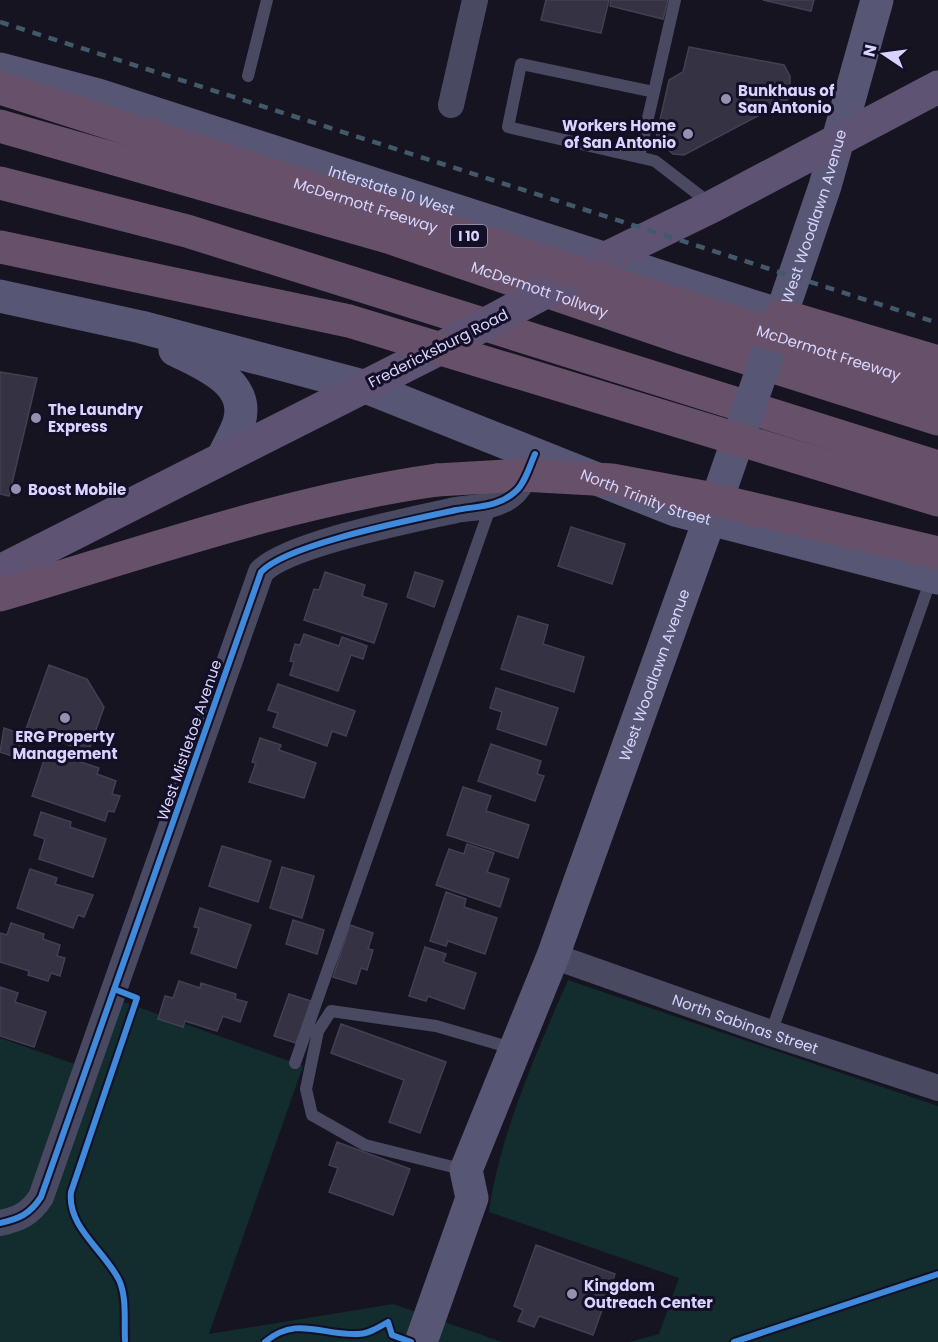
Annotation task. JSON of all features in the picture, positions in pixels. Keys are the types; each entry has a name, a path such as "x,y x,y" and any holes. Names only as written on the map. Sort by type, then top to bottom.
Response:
{"highway":[{"name":"McDermott Freeway","path":"0,88 938,387"},
{"name":"McDermott Tollway","path":"0,126 391,238 691,341 938,418"},
{"path":"0,183 187,231 938,467"},
{"path":"0,247 349,321 938,500"},
{"path":"778,324 938,362"},
{"path":"0,596 298,507 370,489 437,480 521,475 612,480 703,497 936,569"}],"main road":[{"name":"West Woodlawn Avenue","path":"466,1170 553,956 714,507 839,139 877,0"},
{"name":"Interstate 10 West","path":"0,69 98,95 595,265 778,324"},
{"name":"Fredericksburg Road","path":"0,571 437,350 595,265 713,206 938,87"},
{"path":"0,296 123,323 363,386"},
{"path":"123,323 224,375 238,395 240,421 223,457"},
{"name":"North Trinity Street","path":"363,386 535,454 936,569"},
{"path":"422,1342 472,1198 466,1170"}],"street":[{"path":"451,105 475,0"},
{"name":"West Mistletoe Avenue","path":"0,1223 19,1219 33,1209 41,1197 261,572 270,562 309,547 379,528 491,505 506,499 519,489 535,454"},
{"name":"North Sabinas Street","path":"553,956 771,1033 938,1088"}],"lane":[{"path":"248,76 267,0"},
{"path":"639,157 675,0"},
{"path":"654,92 521,64 508,127 655,161 713,206"},
{"path":"295,1063 491,505"},
{"path":"771,1033 936,569"},
{"path":"466,1170 365,1145 312,1115 306,1089 318,1031 331,1011 436,1026 516,1049"}],"green space":[{"path":"568,980 938,1106 938,1342 630,1342 659,1334 679,1278 489,1212 494,1183 510,1124"},
{"path":"121,1001 303,1066 209,1334 393,1304 502,1342 0,1342 0,1038 95,1071"}],"building":[{"path":"546,0 609,0 601,33 541,20"},
{"path":"611,0 668,0 663,19 610,6"},
{"path":"763,0 814,0 811,11"},
{"name":"Bunkhaus of San Antonio","path":"689,47 784,65 790,76 790,96 786,101 684,155 673,154 656,138 669,80 683,72"},
{"path":"0,372 37,378 9,496 0,494"},
{"path":"571,527 625,544 612,584 558,566"},
{"path":"325,572 365,585 362,596 387,604 374,643 304,620 314,589 319,590"},
{"path":"415,572 443,581 434,607 407,597"},
{"path":"518,616 548,625 543,644 584,657 574,692 501,669"},
{"path":"304,634 339,646 342,637 367,646 363,659 351,655 338,691 290,675 294,662 290,661 295,644 300,645"},
{"name":"ERG Property Management","path":"49,665 87,679 104,707 88,752 26,729"},
{"path":"278,684 355,711 346,736 332,731 327,746 273,727 278,713 268,710"},
{"path":"496,688 558,708 546,745 497,729 502,712 490,708"},
{"path":"4,728 26,736 18,758 0,752"},
{"path":"260,738 281,745 279,750 316,763 304,798 249,782 256,763 252,762"},
{"path":"491,744 541,761 537,774 544,776 535,801 478,781"},
{"path":"47,751 99,768 97,774 116,781 112,794 120,796 114,812 108,811 105,821 32,796"},
{"path":"463,787 491,796 486,811 529,825 518,858 447,835"},
{"path":"41,812 71,822 70,827 106,839 93,877 39,859 45,839 34,835"},
{"path":"467,844 494,853 487,872 509,879 500,907 436,885 449,849 464,854"},
{"path":"222,846 271,861 258,902 209,886"},
{"path":"282,867 314,876 302,918 270,908"},
{"path":"30,869 57,878 55,884 93,895 84,917 78,915 73,928 17,908"},
{"path":"446,892 466,899 464,907 497,918 485,954 448,941 446,946 430,941"},
{"path":"200,908 251,925 236,968 191,953 199,928 194,927"},
{"path":"293,920 324,930 317,954 286,944"},
{"path":"11,923 44,934 43,939 60,945 57,956 65,958 60,976 51,973 48,981 28,975 29,971 0,962 0,933 7,935"},
{"path":"350,925 373,933 368,949 373,950 367,970 361,968 356,984 333,977"},
{"path":"425,947 446,954 443,962 476,973 464,1009 428,996 426,1001 409,996"},
{"path":"179,981 200,988 201,983 236,994 235,999 247,1002 240,1022 223,1016 217,1031 185,1021 183,1027 158,1019 165,996 173,998"},
{"path":"0,987 18,993 15,1002 46,1012 34,1047 0,1036"},
{"path":"289,994 311,1001 296,1043 274,1036"},
{"path":"341,1024 446,1062 420,1133 389,1122 404,1080 331,1053"},
{"path":"337,1142 410,1169 393,1215 329,1192 338,1168 329,1165"},
{"path":"536,1245 615,1274 593,1335 539,1316 534,1327 518,1321 523,1310 514,1306"}],"railway":[{"path":"0,22 938,323"}],"cycle path":[{"path":"0,1223 24,1215 41,1197 261,572 275,562 323,542 383,526 503,500 519,488 535,454"},
{"path":"114,989 137,998 71,1192 71,1205 80,1227 112,1269 122,1287 125,1340"},
{"path":"734,1342 938,1274"},
{"path":"265,1342 277,1334 299,1328 362,1334 388,1322 392,1335 411,1342"}],"place":[{"name":"Bunkhaus of San Antonio","path":"726,99"},
{"name":"Workers Home of San Antonio","path":"688,134"},
{"name":"The Laundry Express","path":"36,418"},
{"name":"Boost Mobile","path":"16,489"},
{"name":"ERG Property Management","path":"65,718"},
{"name":"Kingdom Outreach Center","path":"572,1294"}]}
